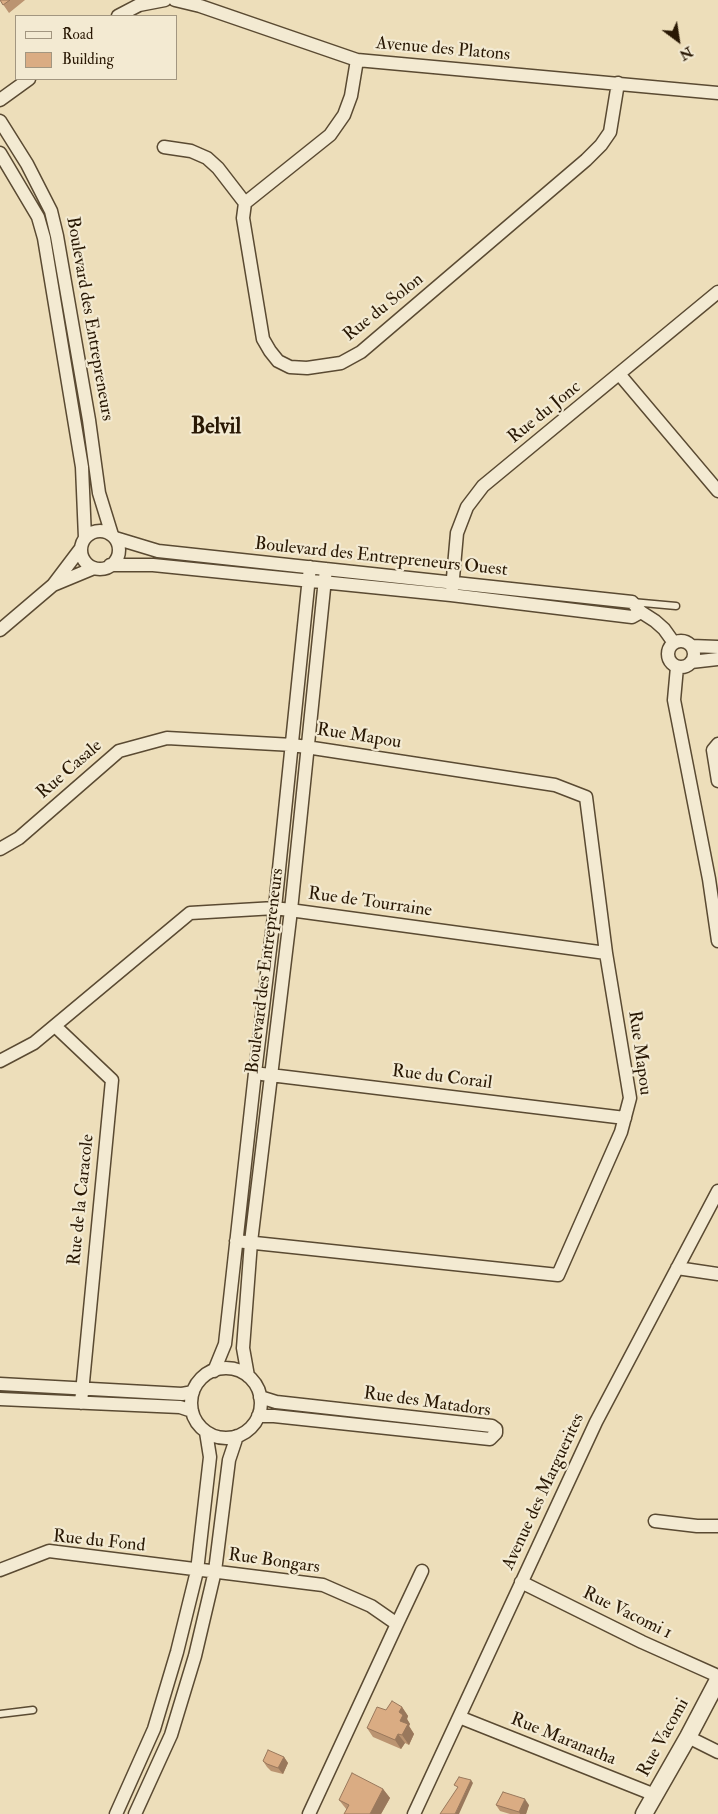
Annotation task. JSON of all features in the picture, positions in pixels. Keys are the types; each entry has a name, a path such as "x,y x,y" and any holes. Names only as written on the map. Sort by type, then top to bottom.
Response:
{"street":[{"path":"120,15 139,5 165,0"},
{"name":"Avenue des Platons","path":"175,0 200,6 357,60 718,93"},
{"path":"164,147 192,151 207,158 218,168 245,203 330,135 344,115 351,96 357,60"},
{"path":"0,100 28,80"},
{"name":"Rue du Solon","path":"245,203 243,218 263,339 270,351 278,361 290,367 307,368 341,362 361,352 381,336 601,145 610,132 618,83"},
{"name":"Boulevard des Entrepreneurs","path":"0,121 27,164 51,211 56,229 99,493 119,546 118,555 110,565"},
{"name":"Boulevard des Entrepreneurs","path":"0,153 38,216 42,232 82,467 83,543"},
{"path":"42,232 56,229"},
{"name":"Rue du Jonc","path":"452,589 457,533 467,507 483,486 620,375 718,292"},
{"path":"60,331 73,329"},
{"path":"620,375 718,491"},
{"path":"82,467 96,466"},
{"path":"0,630 53,585 83,543 98,531 114,536"},
{"name":"Boulevard des Entrepreneurs Ouest","path":"114,536 158,552 326,569 632,617 641,612"},
{"path":"83,543 83,558 94,568"},
{"path":"53,585 94,568 110,565"},
{"name":"Boulevard des Entrepreneurs Ouest","path":"110,565 153,565 325,583 452,589 632,602"},
{"name":"Boulevard des Entrepreneurs","path":"214,1371 225,1344 293,745 310,567"},
{"name":"Boulevard des Entrepreneurs","path":"248,1376 243,1348 251,1242 291,910 326,569"},
{"path":"632,602 641,612 664,629 674,643"},
{"path":"684,641 691,646 694,652 691,662 687,666 677,667 668,659 670,647 674,643 684,641"},
{"path":"691,646 718,647"},
{"path":"691,662 718,659"},
{"path":"677,667 674,700 714,878 718,941"},
{"name":"Rue Casale","path":"0,849 18,838 119,751 167,738 293,745"},
{"path":"718,744 713,750 718,781"},
{"name":"Rue Mapou","path":"236,1241 558,1275 621,1132 630,1098 606,953 586,798 555,785 293,745"},
{"name":"Rue de Tourraine","path":"0,1061 34,1043 190,913 275,908 606,953"},
{"name":"Rue de la Caracole","path":"55,1026 112,1080 81,1403"},
{"name":"Rue du Corail","path":"255,1072 625,1118"},
{"name":"Avenue des Marguerites","path":"414,1814 596,1422 718,1191"},
{"path":"678,1268 718,1274"},
{"path":"232,1369 248,1376 254,1382 260,1397 258,1416 250,1428 237,1436 221,1438 206,1432 198,1425 192,1411 193,1392 204,1377 214,1371 232,1369"},
{"path":"0,1384 182,1394 193,1392"},
{"name":"Rue des Matadors","path":"258,1416 274,1416 490,1439 496,1433 496,1429 492,1426 276,1402 260,1397"},
{"path":"0,1399 180,1407 192,1411"},
{"path":"116,1814 154,1730 177,1652 197,1571 210,1457 206,1432"},
{"path":"135,1814 171,1735 195,1656 215,1571 229,1460 237,1436"},
{"path":"655,1521 697,1526 718,1526"},
{"name":"Rue du Fond","path":"0,1570 49,1551 197,1571"},
{"name":"Rue Bongars","path":"197,1571 215,1571 323,1584 372,1606 397,1624"},
{"path":"309,1814 422,1571"},
{"name":"Rue Vacomi 1","path":"521,1582 718,1678"},
{"name":"Rue Vacomi","path":"644,1814 688,1737 718,1678"},
{"name":"Rue Maranatha","path":"458,1717 655,1795"},
{"path":"688,1737 718,1752"}],"lane":[{"path":"632,602 676,606"},
{"path":"0,1714 33,1710"},
{"path":"154,1730 171,1735"}],"building":[{"path":"0,0 10,0 3,5"},
{"path":"392,1701 402,1707 399,1712 403,1715 400,1721 408,1724 402,1735 398,1734 395,1740 367,1728 377,1707 386,1710"},
{"path":"268,1750 284,1757 278,1768 263,1761"},
{"path":"352,1773 383,1789 370,1814 344,1814 349,1805 339,1800"},
{"path":"459,1777 471,1780 455,1814 440,1814 458,1787 454,1785"},
{"path":"503,1792 525,1799 519,1812 496,1805"}],"district":[{"name":"Belvil","path":"216,428"}]}
